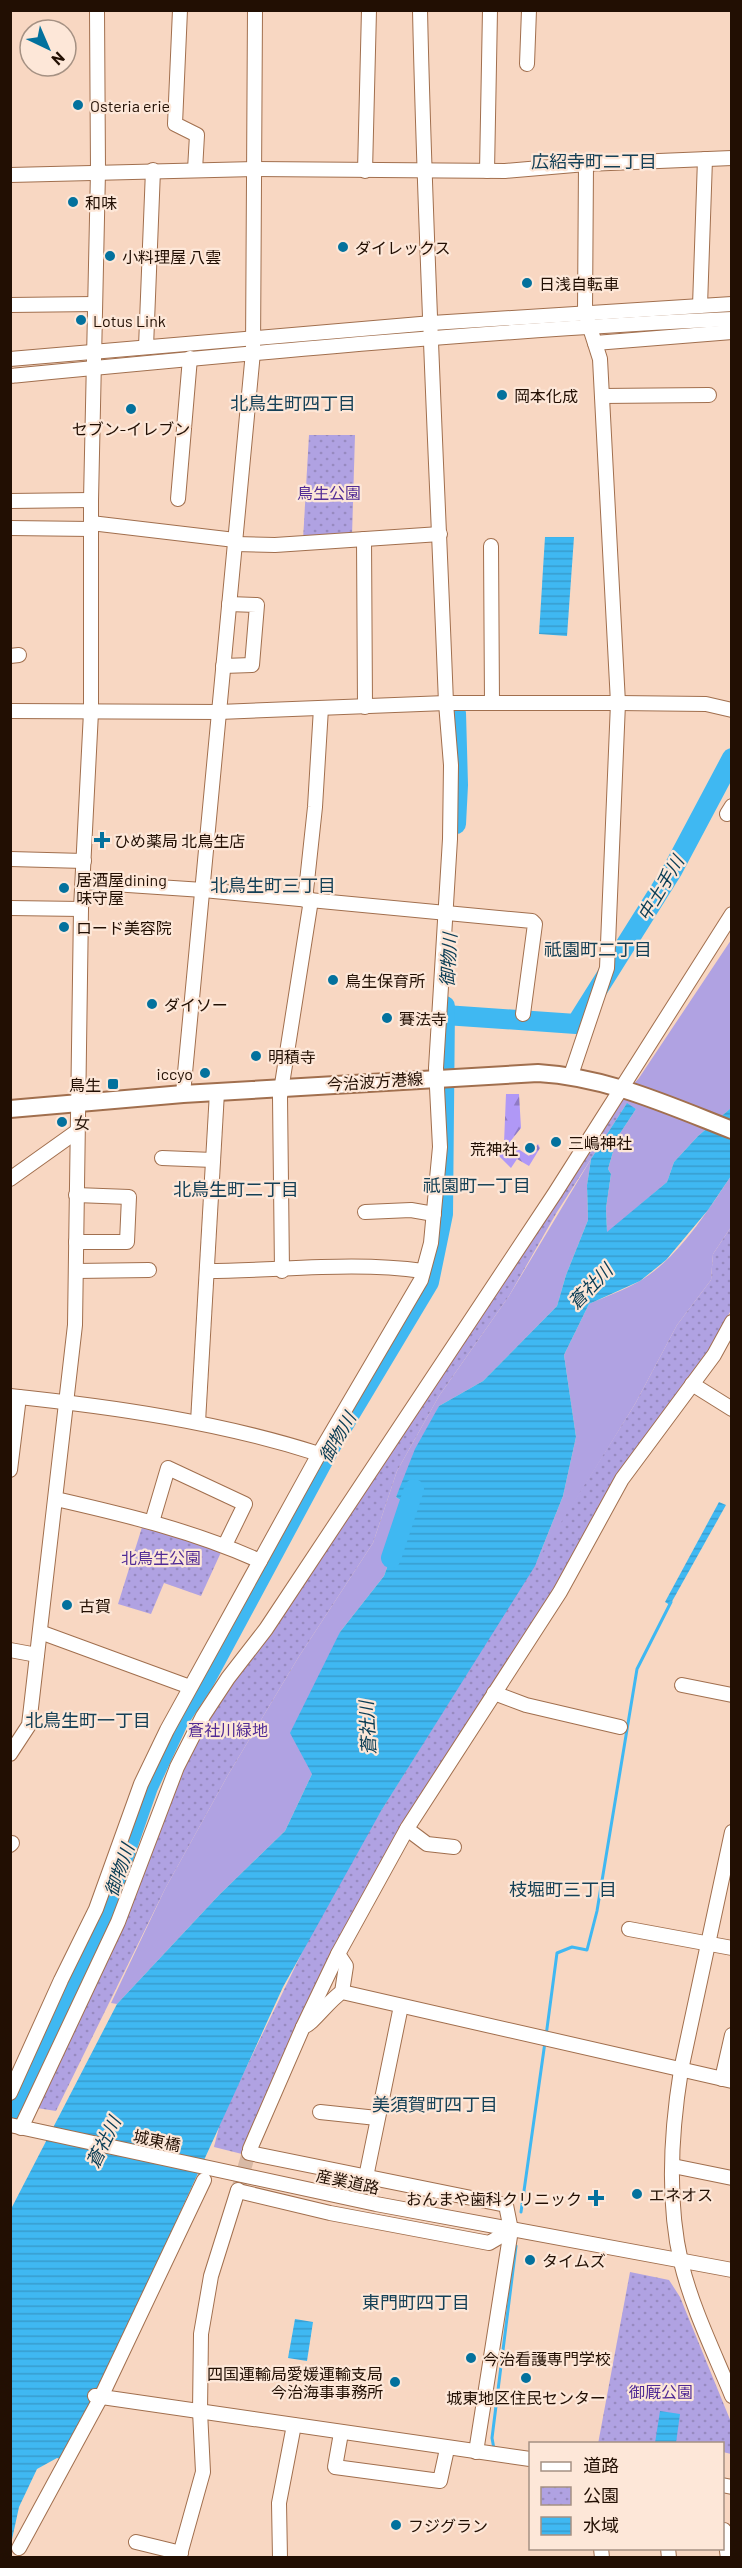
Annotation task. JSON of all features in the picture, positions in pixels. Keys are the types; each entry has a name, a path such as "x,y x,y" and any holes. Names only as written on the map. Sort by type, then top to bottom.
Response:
{"main road":[{"name":"今治波方港線","path":"10,1110 183,1094 506,1073 571,1075 623,1088 732,1130"}],"street":[{"path":"10,1754 29,1725 75,1325 81,909 91,711 91,500 98,171 97,10"},
{"path":"180,10 176,124 197,135 195,170"},
{"path":"183,1094 253,352 255,10"},
{"path":"365,171 369,10"},
{"path":"12,2084 96,1909 141,1784 190,1687 319,1454 421,1280 431,1243 440,1147 436,1068 443,912 450,839 451,775 446,703 432,323 423,172 420,10"},
{"path":"487,171 490,10"},
{"path":"527,64 529,10"},
{"path":"10,175 98,171 255,169 487,171 732,158"},
{"path":"700,306 705,159"},
{"path":"571,1075 607,968 618,703 600,359 588,319 586,164"},
{"path":"146,347 153,170"},
{"path":"10,305 95,304"},
{"path":"10,376 253,352 432,339 732,304"},
{"path":"10,359 432,323 588,319 732,320"},
{"path":"595,343 732,332"},
{"path":"178,499 190,358"},
{"path":"602,396 709,395"},
{"path":"10,501 91,500"},
{"path":"10,528 91,526 275,545 440,534"},
{"path":"364,539 365,707"},
{"path":"491,546 492,703"},
{"path":"224,666 252,665 257,605 229,604"},
{"path":"10,711 219,712 446,703 706,704 732,710"},
{"path":"282,1271 282,1087 308,900 321,708"},
{"path":"10,859 84,861"},
{"path":"83,882 203,890 532,921 535,924 524,1014"},
{"path":"10,908 81,909"},
{"path":"21,2128 118,1922 177,1767 203,1716 228,1678 266,1629 507,1262 555,1193 732,914"},
{"path":"198,1422 217,1092"},
{"path":"10,1179 76,1132"},
{"path":"162,1158 213,1160"},
{"path":"76,1195 129,1197 127,1242 76,1242"},
{"path":"365,1212 411,1210 434,1214"},
{"path":"207,1271 282,1271 379,1264 423,1270"},
{"path":"76,1271 149,1270"},
{"path":"477,2451 511,2230 506,2205 249,2151 303,2027 338,1954 407,1829 560,1592 622,1479 714,1355 732,1322"},
{"path":"692,1384 732,1409"},
{"path":"10,1470 15,1397 67,1402 198,1422 265,1437 319,1454"},
{"path":"152,1522 168,1468 245,1504 225,1545"},
{"path":"56,1499 152,1522 225,1545 260,1561"},
{"path":"40,1632 190,1687"},
{"path":"10,1650 37,1655"},
{"path":"682,1685 732,1695"},
{"path":"494,1693 526,1704 620,1727"},
{"path":"407,1829 427,1844 454,1848"},
{"path":"732,1832 681,2070 675,2109 673,2166 681,2261 727,2376 732,2396"},
{"path":"629,1929 732,1948"},
{"path":"338,1954 346,1966 342,1992"},
{"path":"303,2027 309,2026 331,1998 342,1992 727,2080 732,2036"},
{"path":"366,2177 401,2006"},
{"path":"320,2112 377,2118"},
{"name":"城東橋","path":"21,2128 205,2173"},
{"path":"673,2166 732,2178"},
{"path":"19,2548 98,2396 205,2173"},
{"name":"産業道路","path":"205,2173 732,2270"},
{"path":"136,2542 180,2555 203,2472 200,2411 201,2334 211,2276 238,2191 330,2213 489,2243 511,2230"},
{"path":"98,2396 447,2449 529,2459"},
{"path":"280,2558 279,2503 294,2425"},
{"path":"341,2433 335,2467 440,2481 447,2449"},
{"path":"726,2531 728,2558"}],"green space":[{"name":"鳥生公園","path":"309,435 355,435 352,536 303,540"},
{"path":"731,940 731,1108 698,1136 674,1162 667,1182 607,1233 606,1208 611,1174 608,1169 617,1138 636,1109 619,1100 639,1078"},
{"path":"506,1094 519,1094 521,1128 509,1143 529,1156 538,1144 540,1148 529,1166 517,1159 511,1168 498,1155 504,1143"},
{"name":"蒼社川緑地","path":"619,1100 627,1103 557,1212 509,1296 439,1396 397,1471 373,1543 298,1658 228,1775 165,1889 56,2111 37,2108 177,1779 204,1724"},
{"path":"591,1159 587,1185 588,1220 566,1275 557,1306 483,1381 439,1406 396,1497 409,1506 384,1576 340,1632 312,1774 285,1831 219,1895 117,2004 111,2003 165,1889 228,1775 298,1658 373,1543 397,1471 439,1396 509,1296"},
{"path":"731,1176 731,1227 713,1254 711,1280 677,1325 635,1404 535,1566 563,1496 576,1437 564,1355 589,1304 640,1281 667,1260 691,1233"},
{"path":"731,1227 731,1310 711,1349 555,1590 316,1987 242,2154 214,2147 219,2127 230,2101 313,1930 374,1822 635,1404 677,1325 711,1280 713,1254"},
{"name":"北鳥生公園","path":"143,1524 222,1550 201,1596 164,1583 151,1614 118,1604"},
{"name":"御厩公園","path":"630,2272 669,2280 680,2297 731,2422 731,2454 724,2452 724,2442 598,2442"}],"water":[{"path":"545,537 574,537 567,636 539,634"},
{"path":"627,1103 636,1109 617,1138 608,1169 611,1174 606,1208 607,1232 667,1182 674,1162 698,1136 731,1108 731,1176 708,1210 666,1260 640,1281 589,1304 564,1355 576,1437 563,1496 535,1566 381,1811 283,1987 94,2401 61,2459 57,2458 37,2469 19,2507 11,2544 11,2209 117,2004 219,1895 285,1831 312,1774 290,1733 340,1632 384,1576 409,1506 396,1497 415,1449 439,1406 483,1381 557,1306 566,1275 588,1220 587,1185 591,1159"},
{"path":"719,1502 726,1505 670,1605 665,1602"},
{"path":"295,2319 313,2322 307,2361 288,2358"},
{"path":"660,2411 680,2414 676,2442 655,2442"}],"waterway":[{"name":"御物川","path":"456,713 458,785 456,824"},
{"name":"中土手川","path":"445,1015 576,1024 672,871 732,758"},
{"name":"御物川","path":"10,2112 107,1905 148,1787 179,1720 204,1682 332,1444 429,1282 443,1214 445,1006"},
{"name":"蒼社川","path":"391,1558 414,1489"},
{"path":"546,2036 557,1953 572,1947 587,1950 597,1911 637,1669 671,1602"},
{"path":"521,2212 545,2042"},
{"path":"494,2449 492,2438 516,2246"}],"tunnel":[{"path":"238,2190 250,2149"}],"place":[{"name":"Osteria erie","path":"78,105"},
{"name":"和味","path":"73,202"},
{"name":"ダイレックス","path":"343,247"},
{"name":"小料理屋 八雲","path":"110,256"},
{"name":"日浅自転車","path":"527,283"},
{"name":"Lotus Link","path":"81,320"},
{"name":"岡本化成","path":"502,395"},
{"name":"セブン-イレブン","path":"131,409"},
{"name":"ひめ薬局 北鳥生店","path":"102,840"},
{"name":"居酒屋dining 味守屋","path":"64,888"},
{"name":"ロード美容院","path":"64,927"},
{"name":"鳥生保育所","path":"333,980"},
{"name":"ダイソー","path":"152,1004"},
{"name":"賽法寺","path":"387,1018"},
{"name":"明積寺","path":"256,1056"},
{"name":"iccyo","path":"205,1073"},
{"name":"鳥生","path":"113,1084"},
{"name":"女","path":"62,1122"},
{"name":"三嶋神社","path":"556,1142"},
{"name":"荒神社","path":"530,1148"},
{"name":"古賀","path":"67,1605"},
{"name":"エネオス","path":"637,2194"},
{"name":"おんまや歯科クリニック","path":"596,2198"},
{"name":"タイムズ","path":"530,2260"},
{"name":"今治看護専門学校","path":"471,2358"},
{"name":"城東地区住民センター","path":"526,2378"},
{"name":"四国運輸局愛媛運輸支局 今治海事事務所","path":"395,2382"},
{"name":"フジグラン","path":"396,2525"}],"district":[{"name":"広紹寺町二丁目","path":"594,161"},
{"name":"北鳥生町四丁目","path":"293,403"},
{"name":"北鳥生町三丁目","path":"273,885"},
{"name":"祇園町二丁目","path":"598,949"},
{"name":"祇園町一丁目","path":"477,1185"},
{"name":"北鳥生町二丁目","path":"236,1189"},
{"name":"北鳥生町一丁目","path":"88,1720"},
{"name":"枝堀町三丁目","path":"563,1889"},
{"name":"美須賀町四丁目","path":"435,2104"},
{"name":"東門町四丁目","path":"416,2302"}]}
